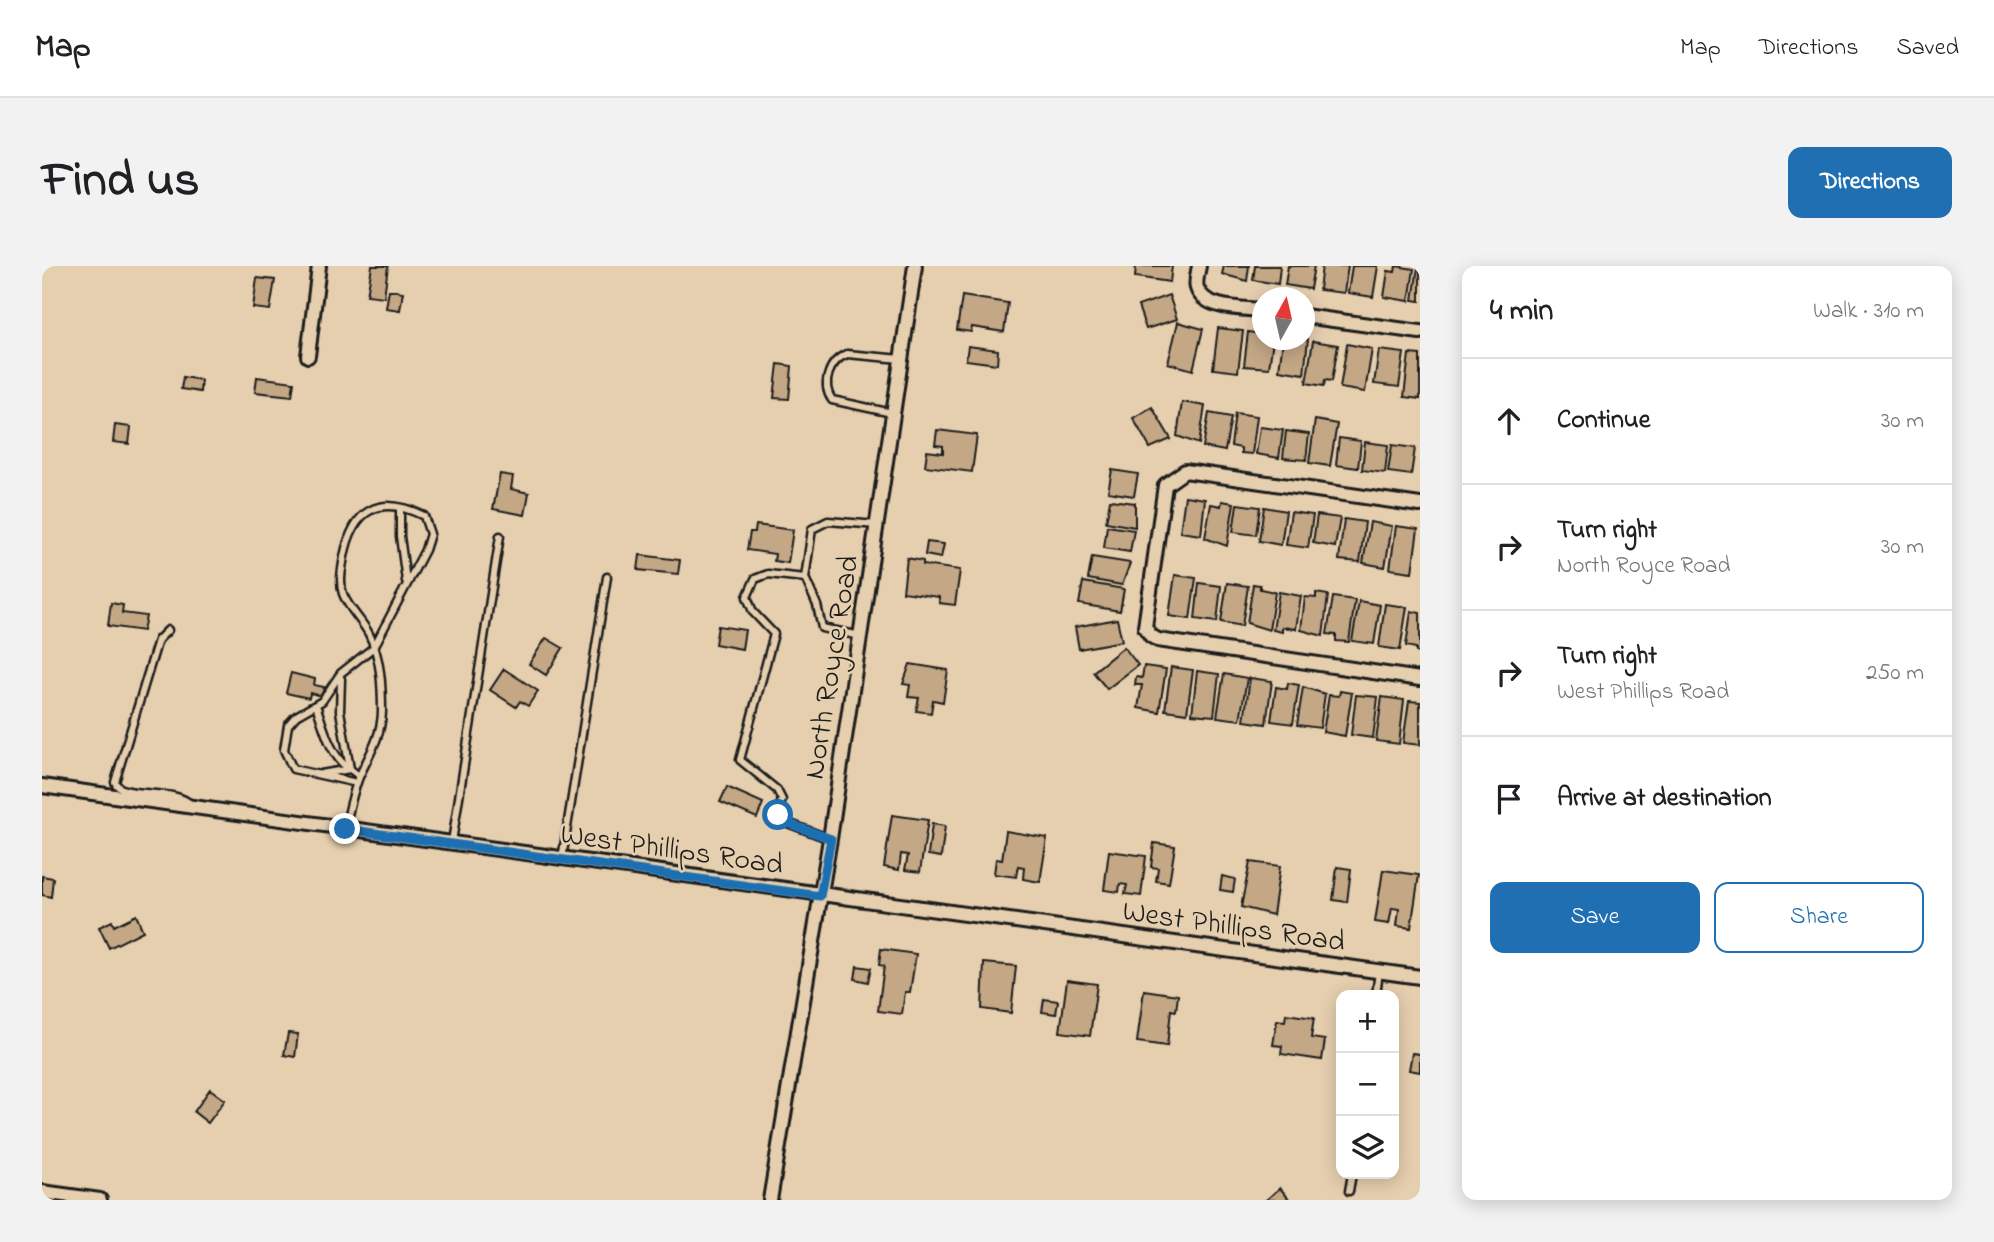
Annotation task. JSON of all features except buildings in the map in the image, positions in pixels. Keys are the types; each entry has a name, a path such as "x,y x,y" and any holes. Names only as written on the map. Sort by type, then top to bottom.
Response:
{"street":[{"path":"308,356 319,266"},
{"name":"North Royce Road","path":"770,1200 831,839 915,266"},
{"path":"1199,266 1196,286 1203,297 1216,304 1252,309"},
{"path":"1315,318 1420,332"},
{"path":"1420,505 1185,471 1165,485 1145,627 1151,636 1158,640 1420,678"},
{"name":"West Phillips Road","path":"42,786 820,896 1420,977"},
{"path":"42,1192 100,1200"}],"lane":[{"path":"894,413 832,400 827,387 831,367 847,354 901,359"},
{"path":"345,829 358,780 378,740 382,714 379,657 374,647 343,593 341,573 348,533 366,511 379,507 424,516 430,534 425,550 406,581 398,604 374,647 341,673 316,705 296,716 284,738 284,750 293,769 358,780"},
{"path":"400,510 400,536 406,581"},
{"path":"861,636 822,628 817,606 805,578 813,529 828,521 878,525"},
{"path":"452,844 458,791 500,536"},
{"path":"805,578 768,574 755,579 747,597 752,612 767,624 774,634 740,761 776,790 782,800 778,815 785,822 831,839"},
{"path":"562,859 607,577"},
{"path":"168,630 159,640 115,782 122,789 183,798 192,807"},
{"path":"341,673 340,711 350,769 358,780"},
{"path":"316,705 337,756 343,766 350,769"},
{"path":"319,774 350,769"},
{"path":"1377,990 1379,971"},
{"path":"1349,1191 1351,1179"}],"route":[{"path":"345,829 820,896 831,839 785,822 778,815"}]}
